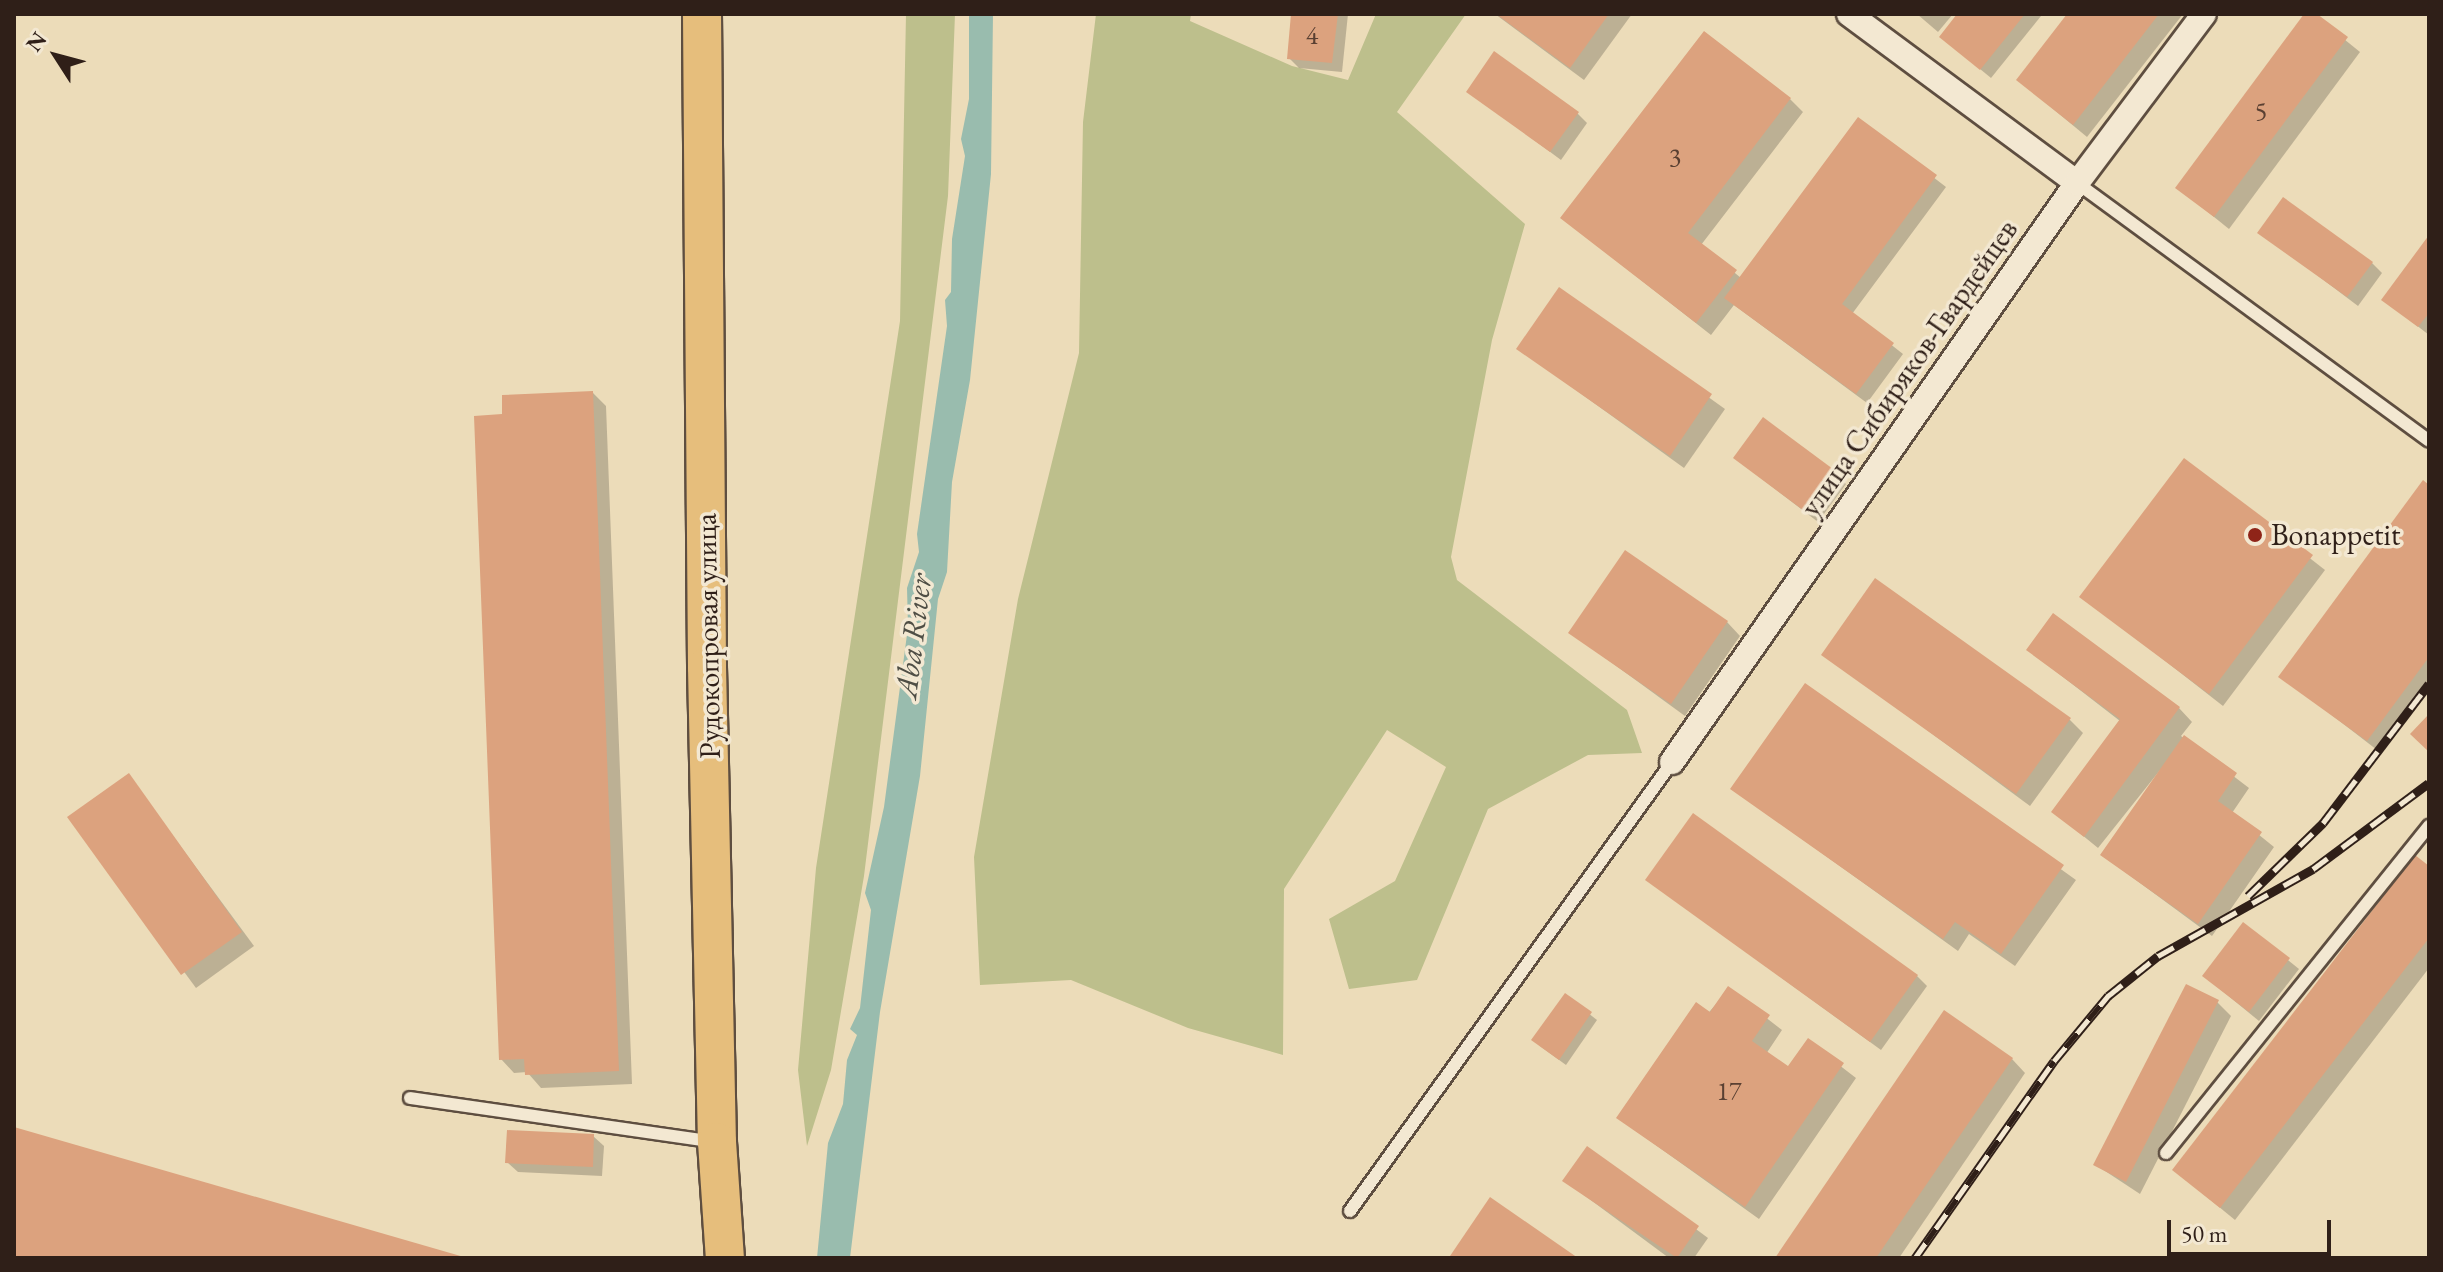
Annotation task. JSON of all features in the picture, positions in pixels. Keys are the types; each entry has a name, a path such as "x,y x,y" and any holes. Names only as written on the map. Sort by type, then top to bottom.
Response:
{"main road":[{"name":"Рудокопровая улица","path":"702,14 717,1142 725,1258"}],"street":[{"path":"1849,14 2077,183"},
{"name":"улица Сибиряков-Гвардейцев","path":"1672,762 2077,183 2204,14"}],"lane":[{"path":"2077,183 2429,441"},
{"path":"1350,1211 1672,762"},
{"path":"2166,1153 2429,826"},
{"path":"410,1098 717,1142"}],"green space":[{"path":"906,14 955,14 948,196 864,876 831,1070 807,1146 798,1070 816,868 900,321"},
{"path":"1096,14 1191,14 1190,21 1292,66 1348,80 1376,14 1466,14 1397,112 1525,224 1492,340 1451,557 1457,580 1627,710 1642,753 1588,755 1488,809 1417,980 1349,989 1329,919 1395,881 1446,767 1387,730 1284,889 1283,1055 1188,1028 1071,980 980,985 974,857 1018,599 1079,353 1083,122"}],"water":[{"name":"Aba River","path":"969,14 993,14 991,174 970,380 952,482 947,572 938,599 920,776 880,1012 850,1258 817,1258 828,1143 843,1104 847,1060 857,1035 850,1029 860,1008 871,910 865,893 884,807 908,627 907,588 919,552 917,534 947,326 945,300 951,292 952,239 965,156 961,139 969,99"}],"building":[{"path":"1291,14 1338,14 1332,63 1287,59"},
{"path":"1496,14 1609,14 1570,68"},
{"path":"1957,14 2025,14 1980,70 1939,37"},
{"path":"2067,14 2159,14 2073,125 2016,80"},
{"path":"2304,14 2317,14 2348,37 2214,217 2175,188"},
{"path":"1704,31 1791,98 1688,233 1737,270 1696,323 1560,218"},
{"path":"1494,51 1579,112 1550,152 1466,92"},
{"path":"1858,117 1937,175 1842,304 1894,343 1856,394 1724,298"},
{"path":"2283,197 2373,262 2347,297 2257,233"},
{"path":"2429,235 2429,313 2418,327 2381,300"},
{"path":"1559,287 1712,394 1670,456 1516,349"},
{"path":"593,391 619,1071 525,1075 524,1059 499,1060 474,416 502,414 502,395"},
{"path":"1763,417 1837,472 1807,513 1733,458"},
{"path":"2184,458 2313,555 2209,694 2079,597"},
{"path":"2423,480 2429,485 2429,657 2367,741 2278,677"},
{"path":"1625,550 1728,621 1671,704 1568,633"},
{"path":"1875,578 2071,718 2016,794 1821,655"},
{"path":"2053,613 2180,707 2084,837 2051,812 2120,719 2026,650"},
{"path":"1805,683 2064,865 2001,954 1955,922 1943,939 1730,789"},
{"path":"2429,714 2429,752 2410,734"},
{"path":"2184,735 2237,773 2218,801 2262,832 2198,924 2100,855"},
{"path":"129,773 242,932 181,975 67,817"},
{"path":"1693,813 1918,975 1870,1042 1645,880"},
{"path":"2415,855 2429,866 2429,938 2220,1208 2172,1170"},
{"path":"2243,922 2290,958 2249,1012 2202,976"},
{"path":"2186,984 2219,1000 2126,1182 2093,1165"},
{"path":"1728,986 1770,1015 1752,1041 1788,1066 1808,1038 1844,1063 1745,1207 1616,1118 1696,1002 1710,1012"},
{"path":"1565,993 1592,1012 1559,1060 1531,1040"},
{"path":"1944,1010 2013,1058 1876,1258 1775,1258"},
{"path":"14,1127 464,1257 464,1258 14,1258"},
{"path":"507,1130 594,1134 593,1167 505,1163"},
{"path":"1587,1146 1699,1226 1677,1258 1562,1181"},
{"path":"1490,1197 1578,1258 1450,1256"}],"railway":[{"path":"2248,896 2323,823 2429,684"},
{"path":"1915,1258 2054,1061 2108,996 2158,956 2313,869 2429,783"}],"place":[{"name":"Bonappetit","path":"2255,535"}]}
